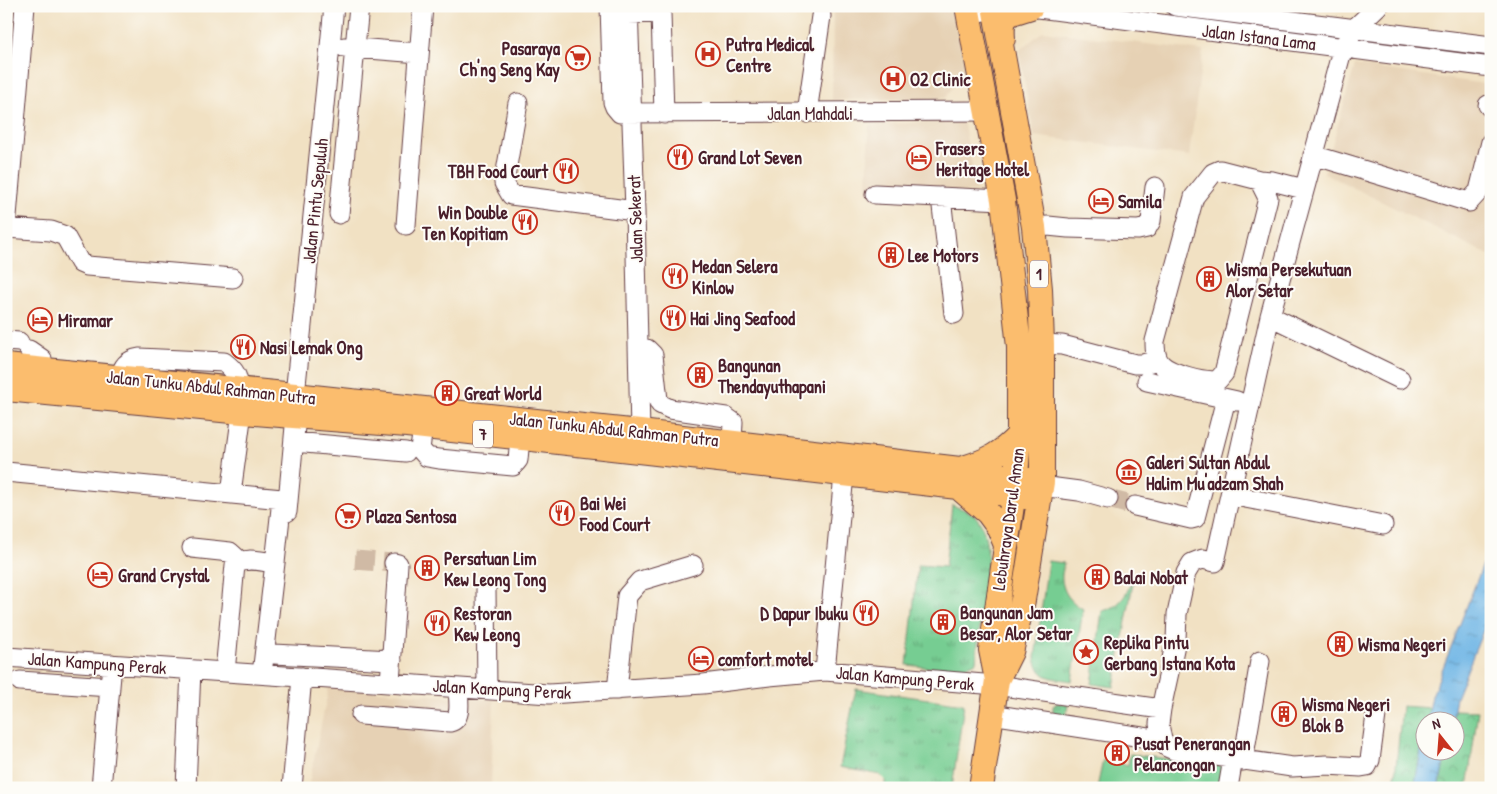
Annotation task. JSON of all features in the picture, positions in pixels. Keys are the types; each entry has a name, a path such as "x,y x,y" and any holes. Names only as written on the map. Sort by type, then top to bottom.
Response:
{"main road":[{"path":"1005,69 1003,20 1007,15 1031,7"},
{"name":"Lebuhraya Darul Aman","path":"995,8 1034,227 1040,289 1042,344 1040,489 1023,600 1011,652 997,682"},
{"name":"Lebuhraya Darul Aman","path":"968,10 1003,200 1019,347 1019,435 1015,487 991,650 997,682"},
{"name":"Jalan Tunku Abdul Rahman Putra","path":"6,366 24,351 120,378 240,401"},
{"name":"Jalan Tunku Abdul Rahman Putra","path":"6,390 240,401 640,432 732,442 1015,487 1040,489"},
{"name":"Jalan Tunku Abdul Rahman Putra","path":"296,406 423,427 844,474 959,478"},
{"path":"1006,545 999,528 959,478 981,463 999,454 1019,435"},
{"name":"1","path":"981,788 997,682"}],"street":[{"path":"25,6 11,127 6,228 52,231 65,236 80,263 87,266 233,278"},
{"name":"Jalan Pintu Sepuluh","path":"267,675 274,654 334,6"},
{"path":"339,214 359,6"},
{"path":"406,225 422,6"},
{"path":"610,6 615,107 620,113 632,114"},
{"path":"1172,25 1175,6"},
{"name":"Jalan Istana Lama","path":"1175,6 1491,46"},
{"path":"1376,715 1370,760 1367,766 1364,767 1327,765 1292,767 1174,750 1167,747 1162,740 1159,724 1176,640 1177,614 1186,573 1192,564 1197,561 1203,559 1215,562 1270,316 1343,47 1354,28 1378,6"},
{"name":"Jalan Istana Lama","path":"968,10 1031,7 1491,67"},
{"path":"628,10 661,9 664,114"},
{"name":"Jalan Sekerat","path":"628,10 636,211 640,432"},
{"path":"807,112 821,16"},
{"path":"330,46 419,53"},
{"path":"518,103 504,183 511,195 636,211"},
{"name":"Jalan Mahdali","path":"632,114 988,111"},
{"path":"1313,155 1469,202 1479,191 1491,142"},
{"path":"1259,180 1268,198 1222,377 1218,380 1209,381 1170,371 1162,366 1158,360 1155,351 1155,341 1196,193 1213,172 1218,170 1259,180 1272,181 1302,198"},
{"path":"1034,227 1138,230 1147,228 1151,221 1155,187"},
{"path":"875,194 1003,200"},
{"path":"940,197 954,314"},
{"path":"1268,198 1302,198"},
{"path":"1270,316 1400,379"},
{"path":"1042,344 1062,345 1135,364 1158,360"},
{"path":"638,348 647,349 652,355 660,404 670,409 726,417 733,422 732,442"},
{"path":"1147,381 1250,406"},
{"path":"1135,506 1195,518 1226,399"},
{"path":"231,493 240,401"},
{"path":"294,442 406,452"},
{"path":"6,472 282,499 275,563 267,675"},
{"path":"825,671 844,474"},
{"path":"1040,489 1079,491 1108,499"},
{"path":"1230,495 1383,525"},
{"path":"192,548 230,552 240,561 275,563"},
{"path":"225,672 235,565 240,561"},
{"path":"390,683 396,564"},
{"path":"617,690 628,596 640,581 693,566"},
{"path":"486,589 487,690"},
{"path":"274,654 392,660"},
{"name":"Jalan Kampung Perak","path":"6,657 549,694 703,684 825,671 997,682 1161,709"},
{"path":"1228,788 1238,760 1260,661"},
{"path":"102,788 112,664"},
{"path":"186,788 192,670"},
{"path":"292,788 302,677"},
{"path":"20,681 110,687"},
{"path":"361,715 454,721 458,716 458,688"},
{"path":"1076,727 1080,697"},
{"path":"1116,733 1121,703"},
{"path":"991,714 1162,740"}],"shaded area":[{"path":"833,6 958,6 966,69 945,98 832,100"},
{"path":"1043,31 1203,51 1189,156 1034,136 1019,51"},
{"path":"1355,65 1491,85 1491,256 1324,173"},
{"name":"Frasers Heritage Hotel","path":"963,120 977,192 867,192 869,125"},
{"path":"329,687 494,700 491,788 308,788"}],"green space":[{"path":"952,505 969,512 978,519 983,528 987,544 988,555 976,662 968,666 951,669 907,665 918,565 945,567"},
{"path":"1048,561 1064,563 1062,577 1064,590 1083,609 1072,681 1048,677 1040,670 1035,658"},
{"path":"1131,582 1133,583 1114,687 1092,684 1102,611 1108,610 1121,601"},
{"path":"856,689 964,704 952,788 885,788 885,780 880,775 840,767"},
{"path":"1057,703 1068,704 1066,716 1056,715 1053,712 1053,706"},
{"path":"1402,706 1430,708 1429,712 1414,712 1414,762 1419,762 1414,788 1360,788 1361,784 1394,787"},
{"path":"1454,710 1478,711 1467,788 1439,788 1444,762 1464,762 1464,712 1454,712"},
{"path":"1130,754 1228,767 1224,788 1190,788 1179,786 1179,788 1097,788 1103,760 1128,765"}],"water":[{"path":"1491,544 1491,611 1456,698 1454,712 1429,712 1432,696"},
{"path":"1419,762 1444,762 1439,788 1414,788"}],"tunnel":[{"path":"1108,499 1135,506"},
{"path":"355,560 394,563"}],"place":[{"name":"Putra Medical Centre","path":"708,54"},
{"name":"Pasaraya Ch'ng Seng Kay","path":"578,58"},
{"name":"O2 Clinic","path":"893,79"},
{"name":"Grand Lot Seven","path":"680,157"},
{"name":"Frasers Heritage Hotel","path":"919,158"},
{"name":"TBH Food Court","path":"566,171"},
{"name":"Samila","path":"1101,201"},
{"name":"Win Double Ten Kopitiam","path":"525,222"},
{"name":"Lee Motors","path":"891,255"},
{"name":"Medan Selera Kinlow","path":"675,276"},
{"name":"Wisma Persekutuan Alor Setar","path":"1209,279"},
{"name":"Hai Jing Seafood","path":"673,318"},
{"name":"Miramar","path":"40,320"},
{"name":"Nasi Lemak Ong","path":"243,347"},
{"name":"Bangunan Thendayuthapani","path":"700,375"},
{"name":"Great World","path":"447,393"},
{"name":"Galeri Sultan Abdul Halim Mu'adzam Shah","path":"1129,472"},
{"name":"Bai Wei Food Court","path":"562,513"},
{"name":"Plaza Sentosa","path":"348,516"},
{"name":"Persatuan Lim Kew Leong Tong","path":"427,568"},
{"name":"Grand Crystal","path":"100,575"},
{"name":"Balai Nobat","path":"1097,577"},
{"name":"D Dapur Ibuku","path":"866,613"},
{"name":"Bangunan Jam Besar, Alor Setar","path":"943,622"},
{"name":"Restoran Kew Leong","path":"437,623"},
{"name":"Wisma Negeri","path":"1340,644"},
{"name":"Replika Pintu Gerbang Istana Kota","path":"1086,652"},
{"name":"comfort motel","path":"701,659"},
{"name":"Wisma Negeri Blok B","path":"1284,714"},
{"name":"Pusat Penerangan Pelancongan","path":"1117,753"}]}
